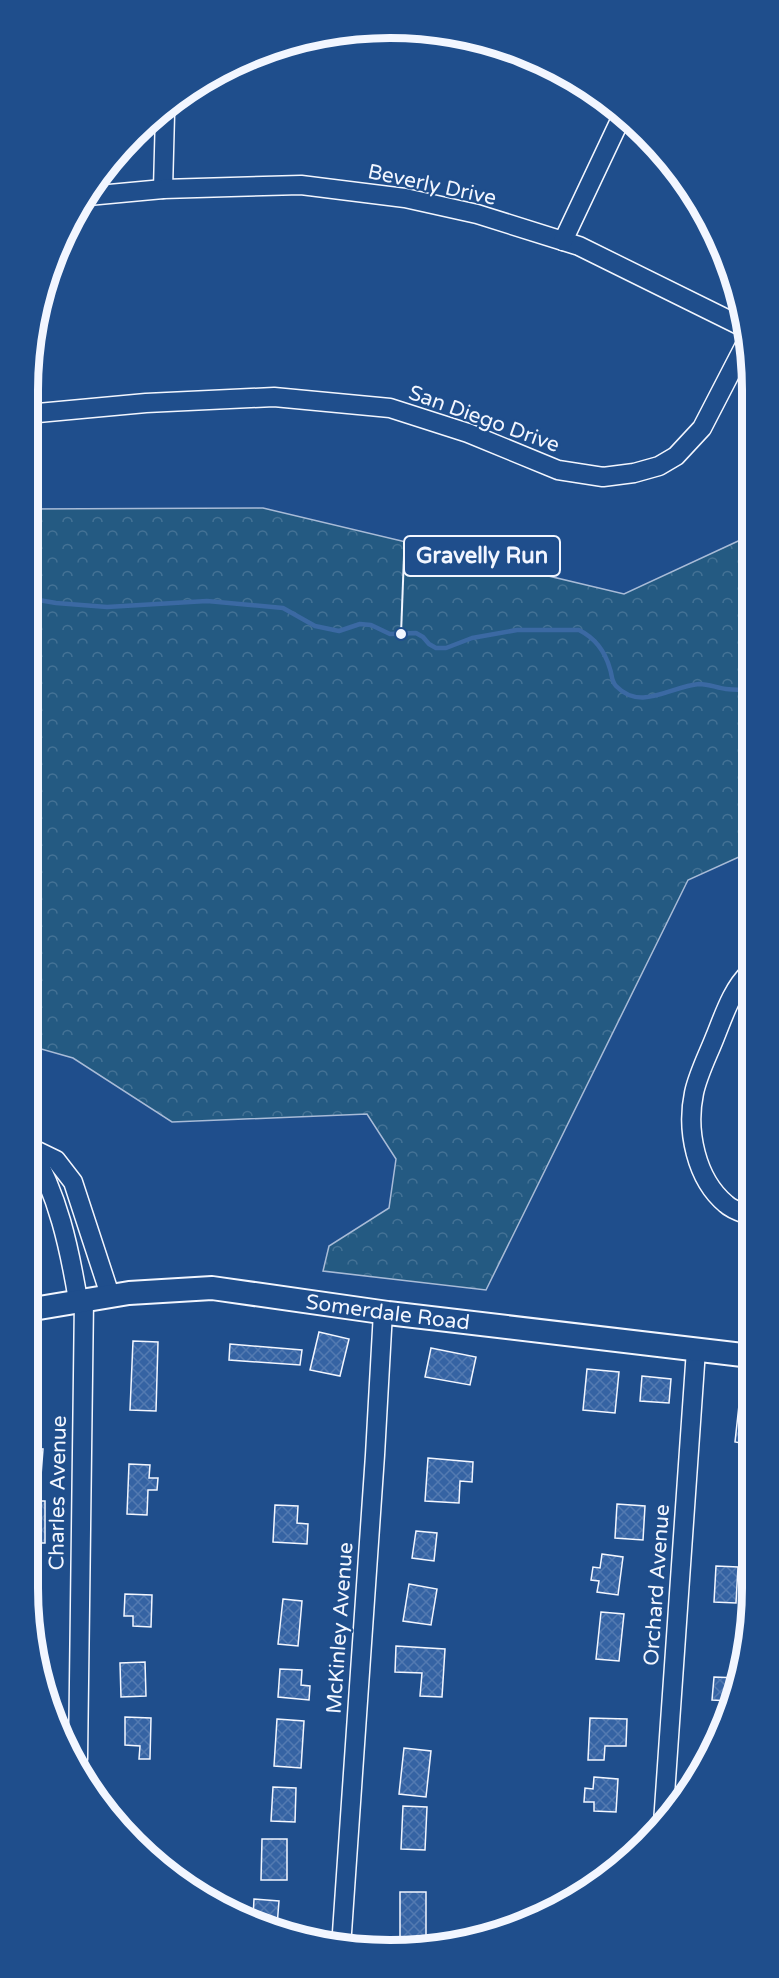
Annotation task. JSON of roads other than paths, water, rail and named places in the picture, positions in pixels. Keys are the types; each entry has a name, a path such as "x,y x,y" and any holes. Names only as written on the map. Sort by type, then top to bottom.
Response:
{"main road":[{"name":"Somerdale Road","path":"38,1308 110,1295 212,1288 383,1312 742,1355"}],"street":[{"path":"163,189 165,118"},
{"path":"563,241 619,122"},
{"name":"Beverly Drive","path":"96,195 163,189 301,185 405,198 477,214 579,246 735,323"},
{"name":"San Diego Drive","path":"38,413 146,403 274,397 390,408 468,433 558,470 603,477 634,473 676,456 702,428 740,355"},
{"path":"742,983 731,998 694,1094 691,1129 696,1156 708,1183 727,1205 742,1212"},
{"path":"38,1151 56,1160 73,1182 110,1295"},
{"name":"Charles Avenue","path":"38,1164 55,1197 81,1299 78,1751"},
{"name":"McKinley Avenue","path":"342,1937 383,1312"},
{"name":"Orchard Avenue","path":"664,1809 696,1350"}],"waterway":[{"path":"38,600 107,607 207,601 283,608 315,626 339,631 360,624 371,625 390,634 416,633 436,648 446,648 472,638 517,630 579,630 595,641 602,651 616,686 636,697 656,696 699,684 742,690"}],"place":[{"name":"Gravelly Run","path":"401,634"}]}
